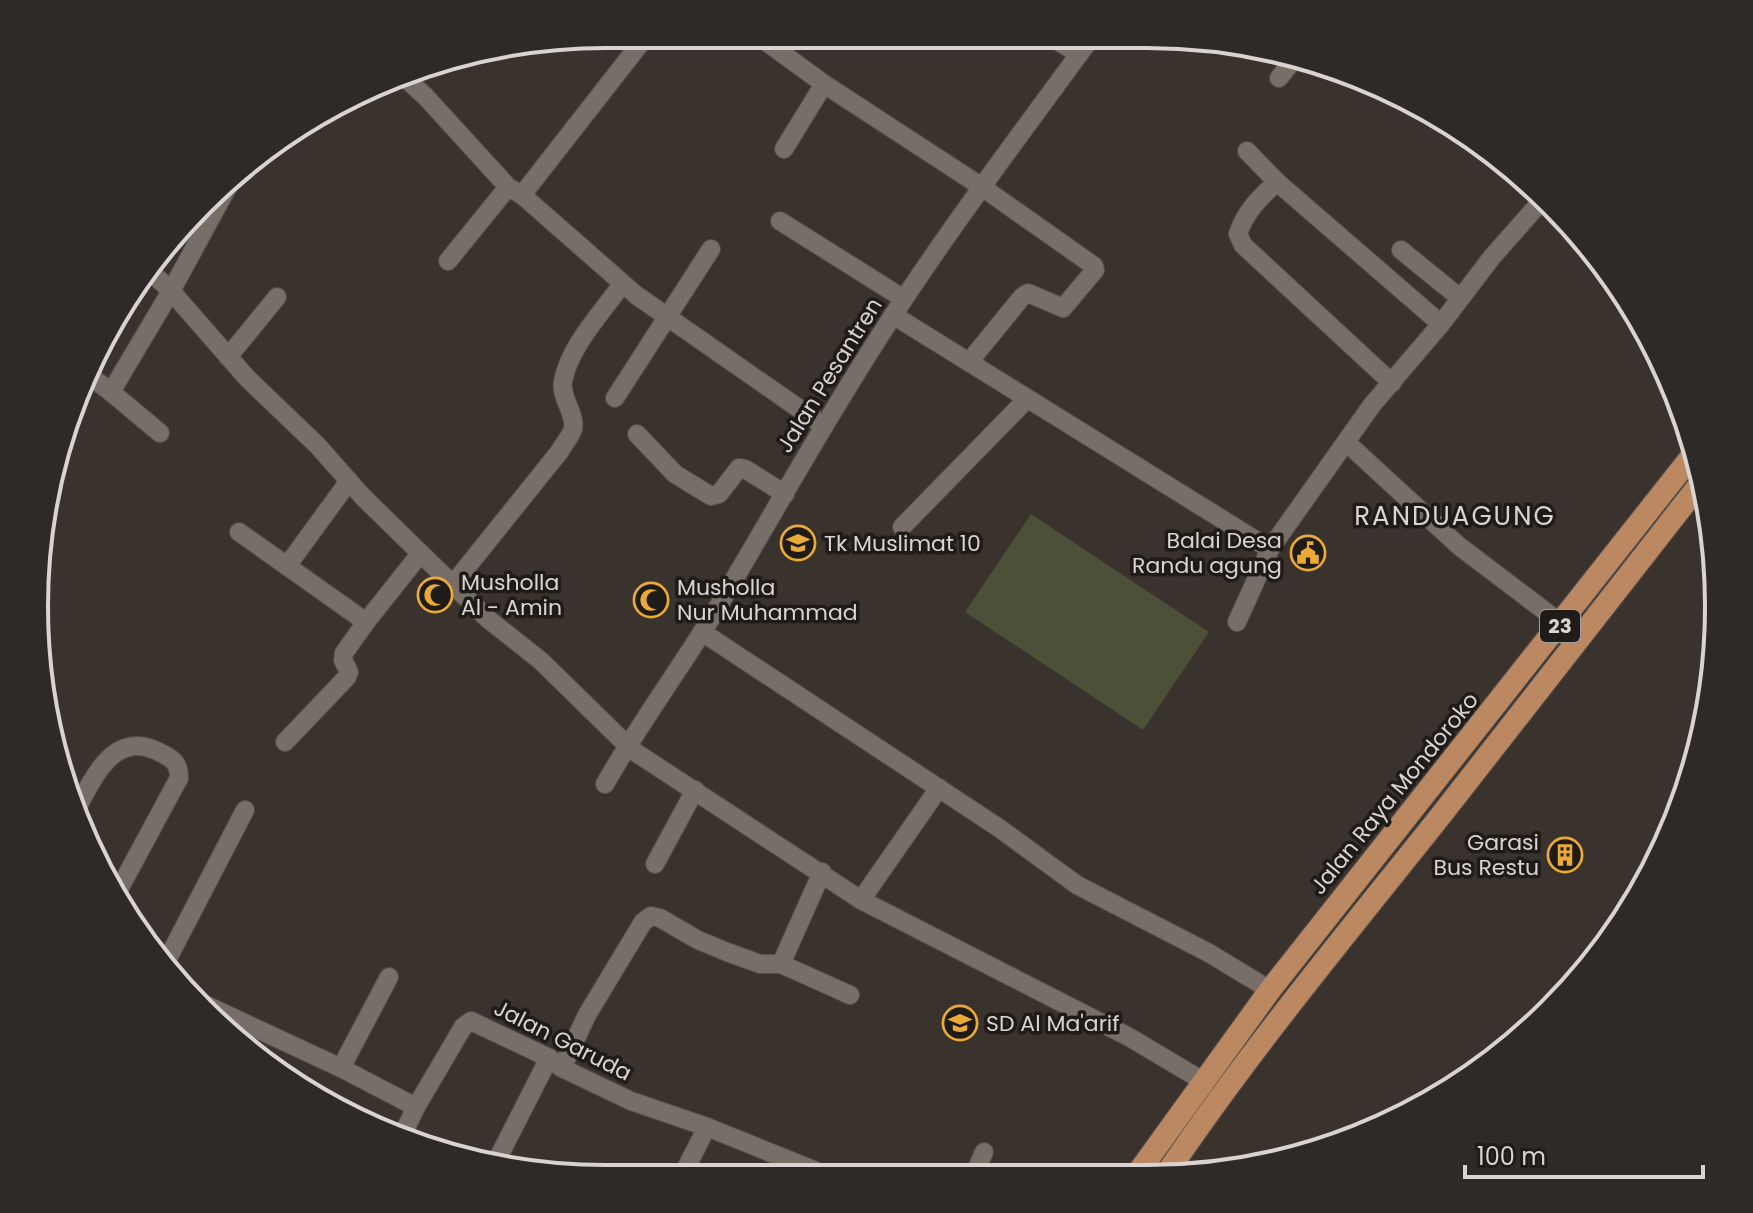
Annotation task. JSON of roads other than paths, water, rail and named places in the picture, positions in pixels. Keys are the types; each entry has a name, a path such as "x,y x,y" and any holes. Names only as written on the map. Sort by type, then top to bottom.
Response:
{"highway":[{"name":"Jalan Raya Mondoroko","path":"1144,1165 1270,990 1686,463"},
{"name":"23","path":"1173,1164 1219,1095 1693,493"}],"street":[{"path":"448,261 515,191 636,48"},
{"path":"775,48 1091,263 1095,270 1063,308 1028,293 969,362"},
{"name":"Jalan Pesantren","path":"605,784 635,752 706,635 824,426 893,315 1083,48"},
{"path":"1279,78 1288,66"},
{"path":"412,84 515,191 622,284 747,375 824,426"},
{"path":"784,149 824,84"},
{"path":"1247,151 1277,182 1441,324"},
{"path":"1277,182 1242,221 1238,234 1243,245 1392,383"},
{"path":"1237,622 1270,549 1372,405 1536,207"},
{"path":"111,392 216,208"},
{"path":"780,221 904,299"},
{"path":"615,398 711,249"},
{"path":"1401,250 1460,298"},
{"path":"156,277 228,357 420,554 454,583 488,619 541,661 635,752 861,900 1129,1037 1203,1081"},
{"path":"454,583 560,451 573,429 571,414 563,396 567,370 577,348 622,284"},
{"path":"228,357 277,297"},
{"path":"893,315 1270,549"},
{"path":"96,381 160,433"},
{"path":"902,527 1027,399"},
{"path":"637,434 675,474 711,496 719,494 739,468 785,494"},
{"path":"1346,442 1459,546 1562,624"},
{"path":"287,566 349,481"},
{"path":"239,532 366,622"},
{"path":"285,742 347,677 349,672 343,660 344,653 420,554"},
{"path":"706,635 939,788 1077,885 1209,953 1270,990"},
{"path":"83,798 106,759 116,751 135,746 151,747 173,759 179,769 179,778 122,884"},
{"path":"861,900 939,788"},
{"path":"655,864 695,790"},
{"path":"170,954 245,810"},
{"path":"781,964 822,872"},
{"path":"501,1154 643,922 651,916 727,952 760,964 781,964 850,995"},
{"path":"341,1068 389,977"},
{"path":"226,1014 416,1107 406,1127"},
{"name":"Jalan Garuda","path":"416,1107 463,1027 471,1021 631,1101 707,1127 781,1165"},
{"path":"688,1165 707,1127"},
{"path":"978,1165 984,1152"}],"place":[{"name":"Tk Muslimat 10","path":"798,543"},
{"name":"Balai Desa Randu agung","path":"1308,553"},
{"name":"Musholla Al - Amin","path":"435,595"},
{"name":"Musholla Nur Muhammad","path":"651,600"},
{"name":"Garasi Bus Restu","path":"1565,855"},
{"name":"SD Al Ma'arif","path":"960,1023"}],"district":[{"name":"RANDUAGUNG","path":"1455,516"}]}
